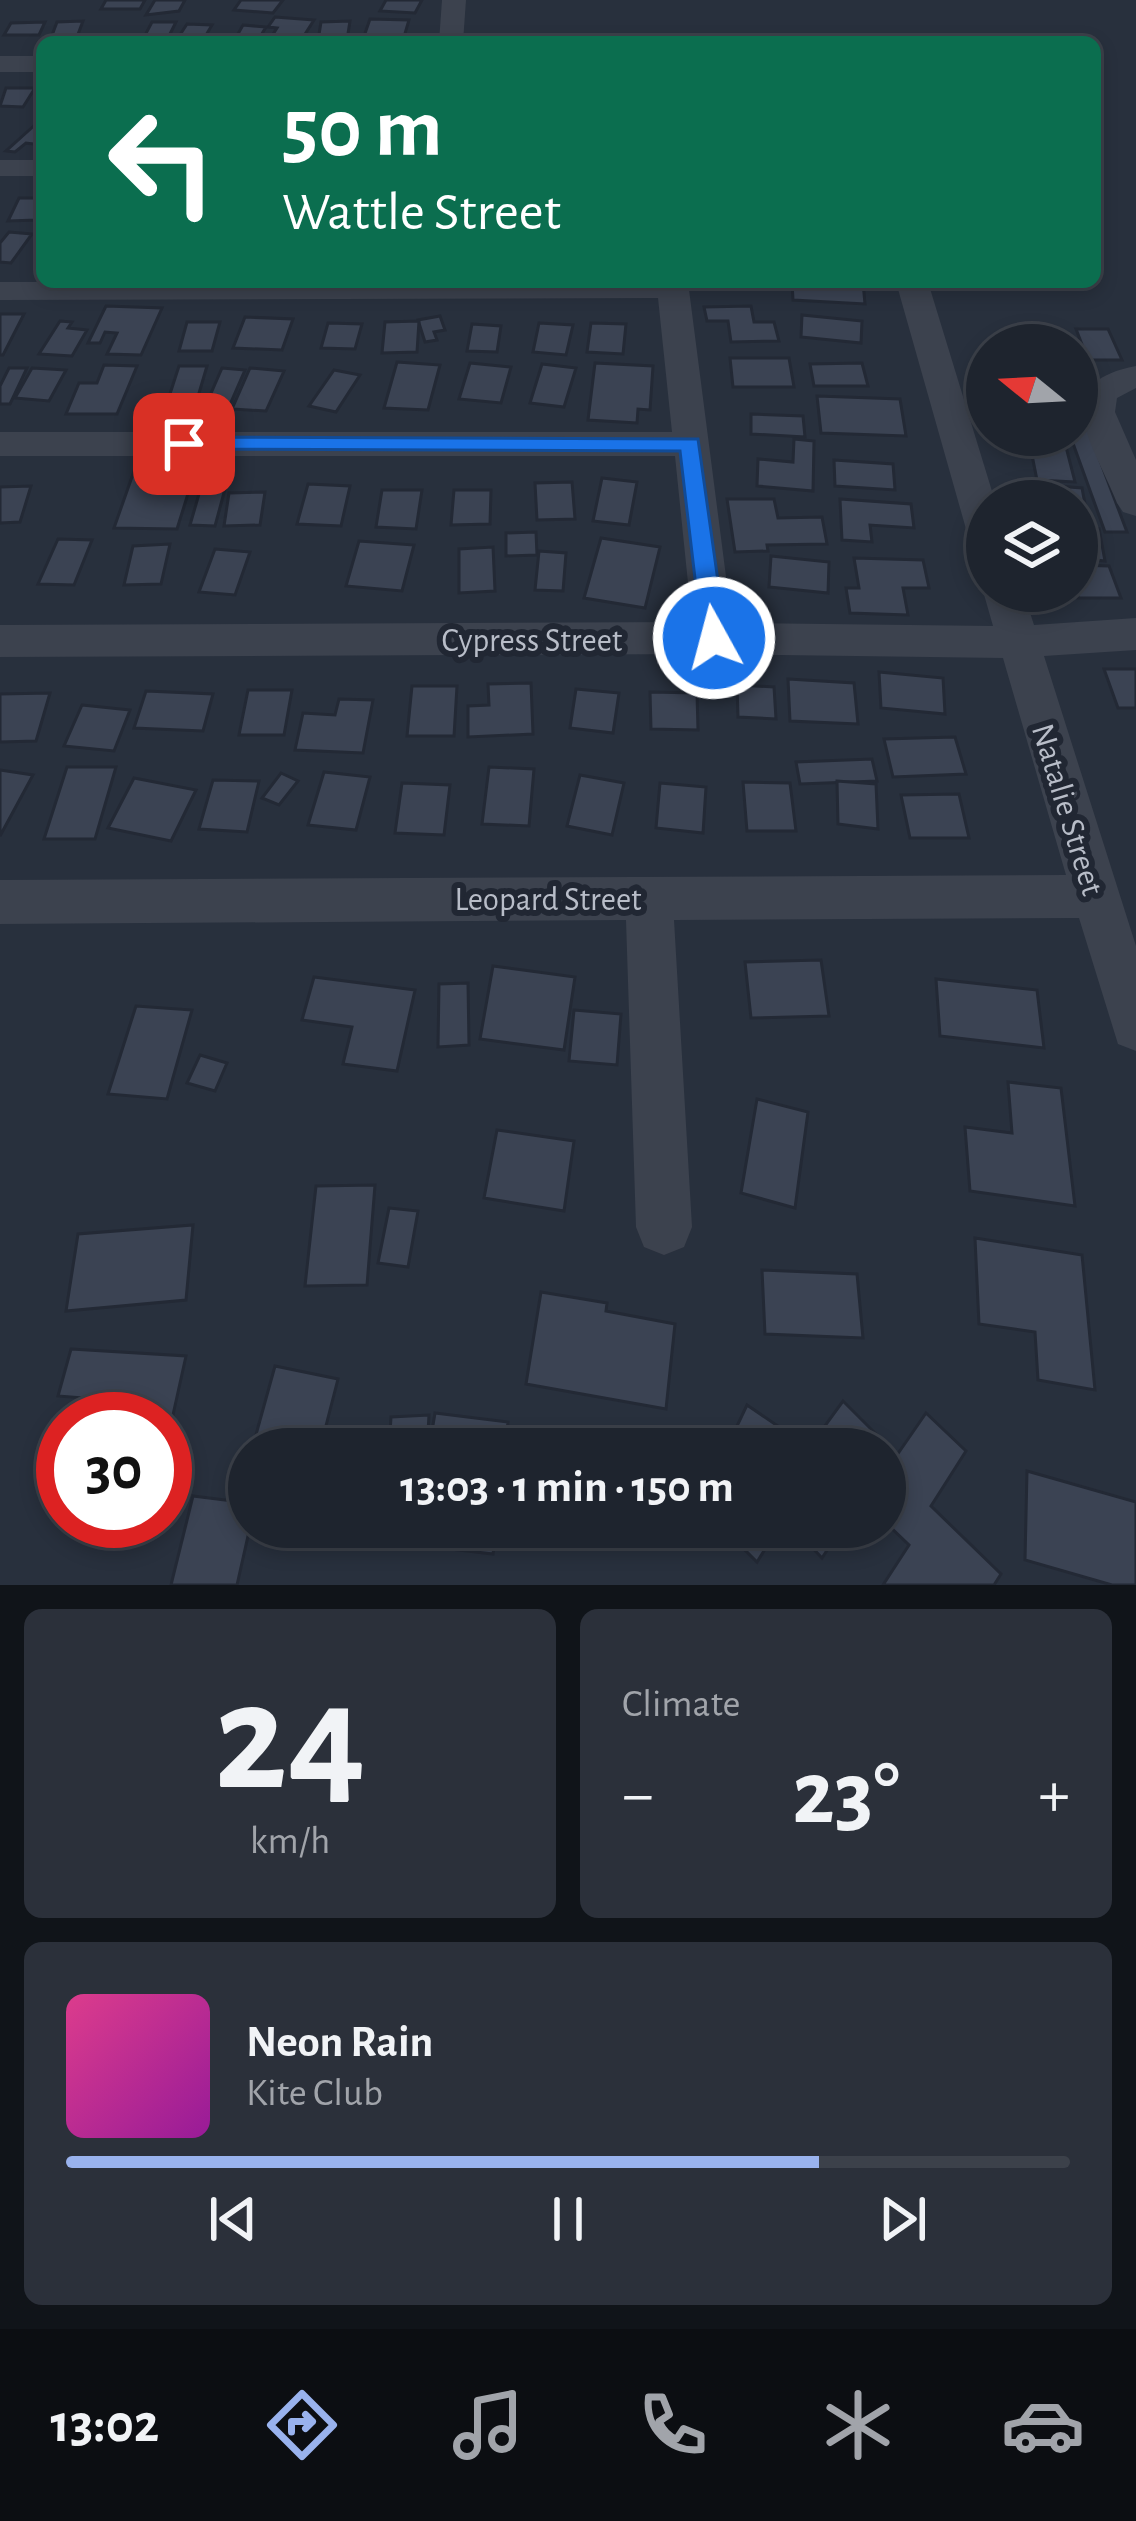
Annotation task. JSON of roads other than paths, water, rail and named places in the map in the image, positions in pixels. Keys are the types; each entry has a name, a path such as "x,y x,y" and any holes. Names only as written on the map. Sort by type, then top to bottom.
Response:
{"street":[{"path":"451,36 454,0"},
{"path":"0,64 36,64"},
{"path":"0,168 36,168"},
{"path":"0,291 336,288"},
{"path":"672,288 714,638"},
{"path":"914,288 970,480"},
{"path":"1136,377 1115,381 1100,395 1098,412 1136,503"},
{"path":"0,444 690,444"},
{"name":"Natalie Street","path":"1009,612 1136,1026"},
{"name":"Cypress Street","path":"0,641 714,638 1018,642 1136,634"},
{"name":"Leopard Street","path":"0,902 1095,896"},
{"path":"649,898 664,1227"}]}
